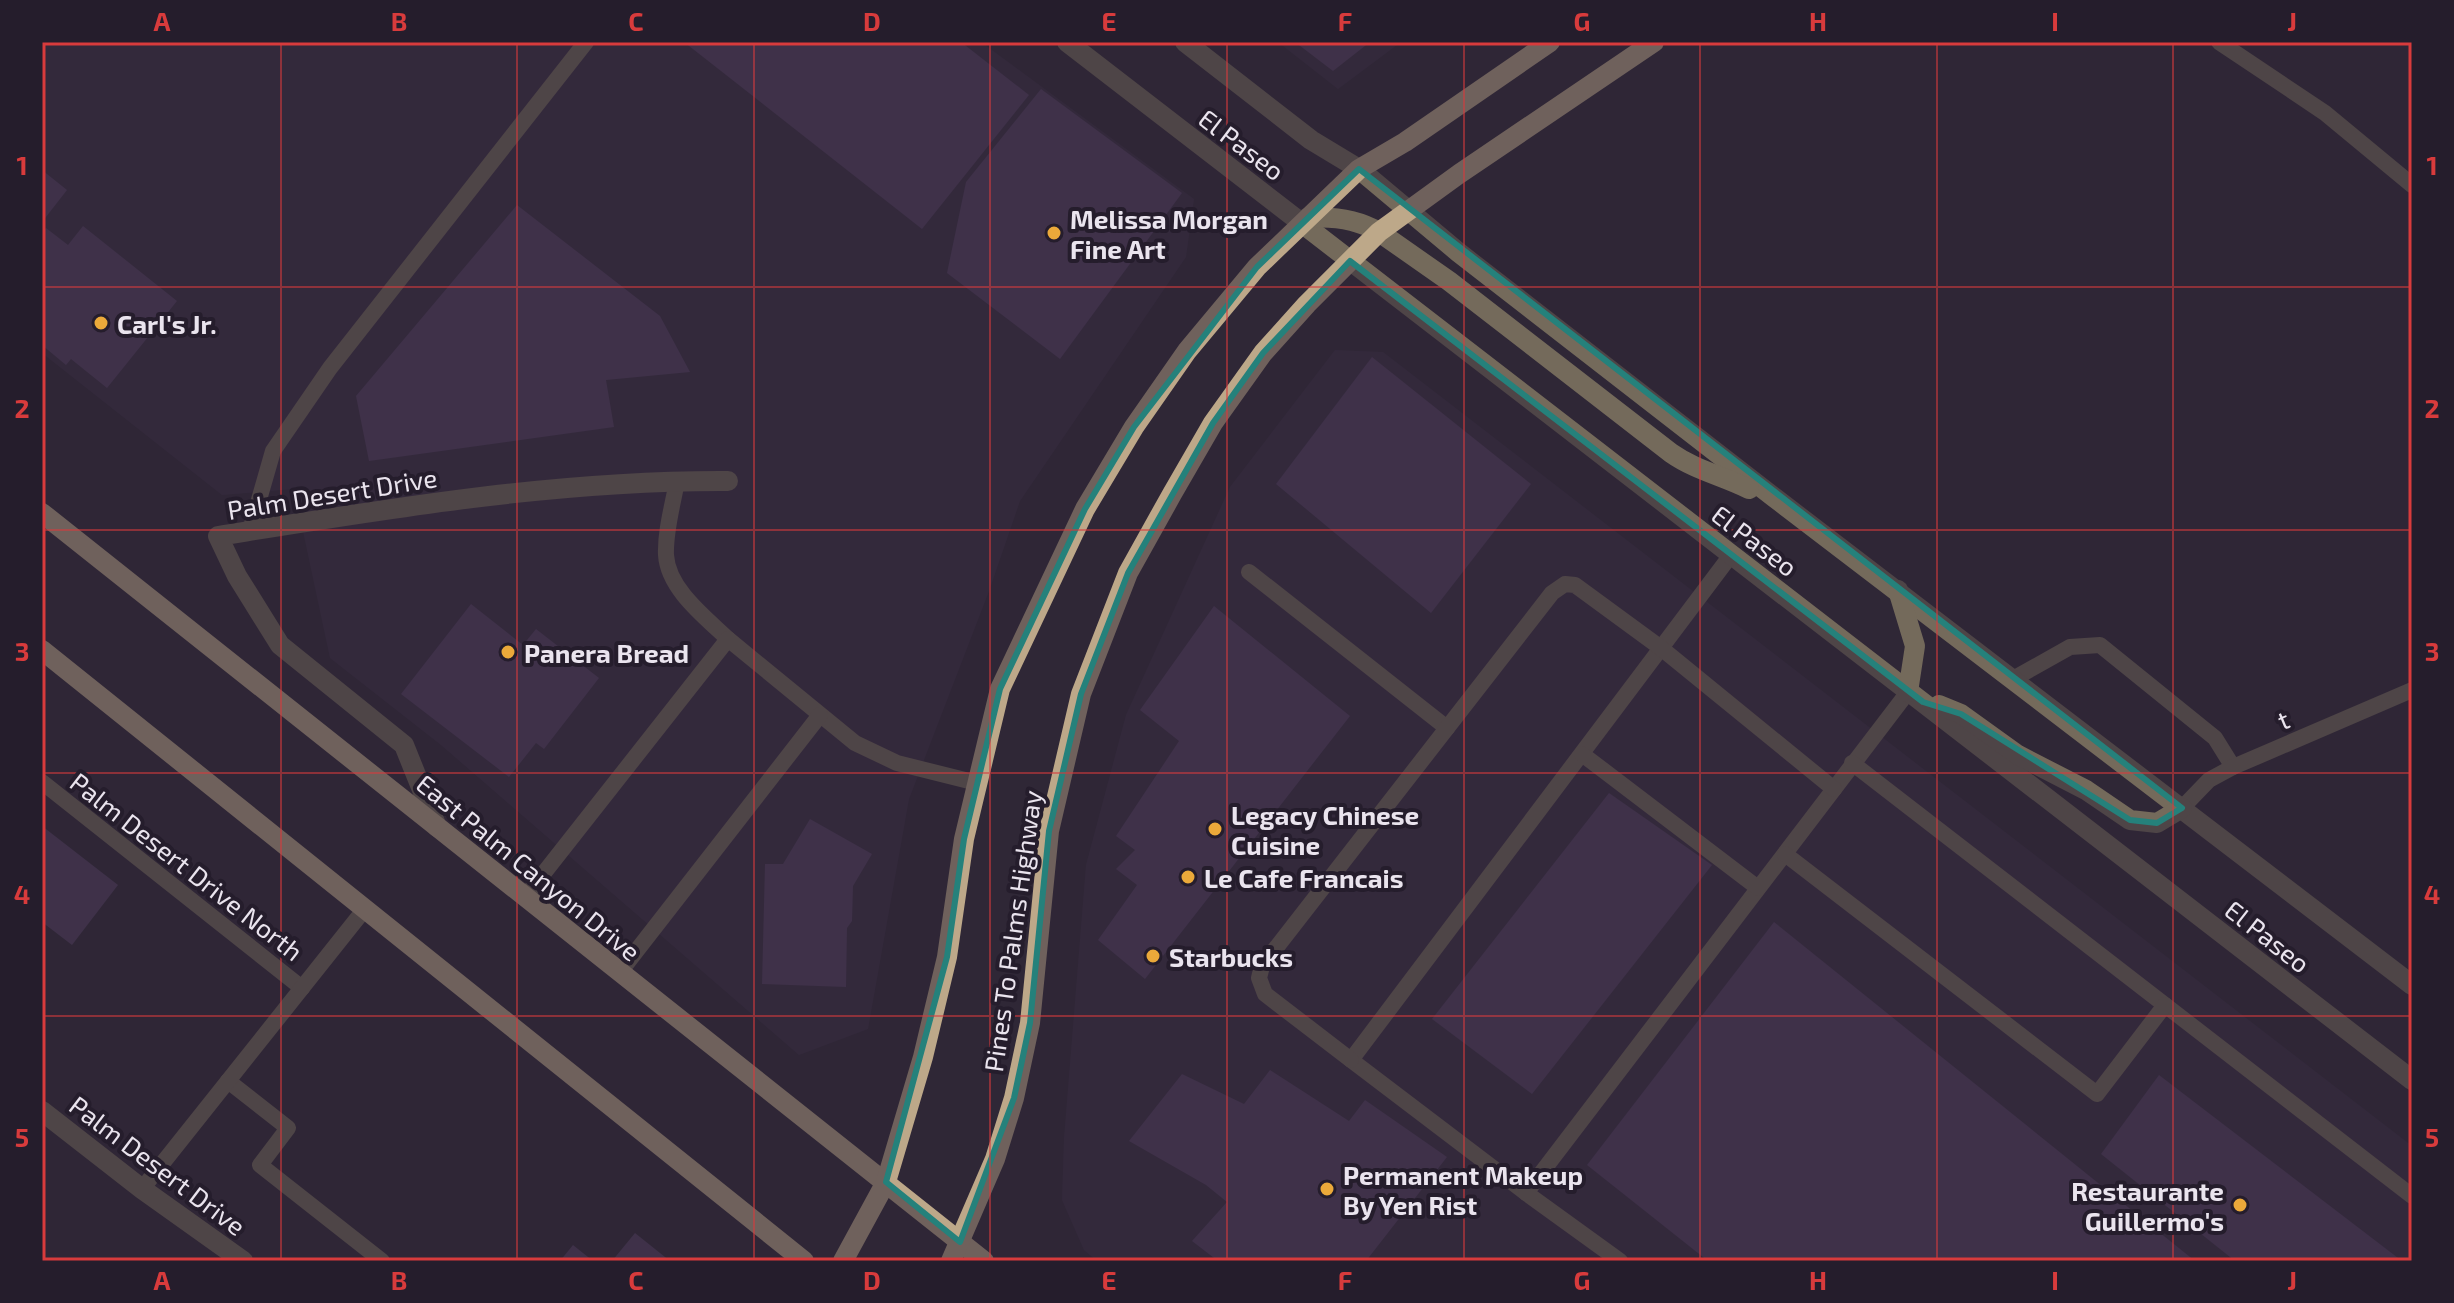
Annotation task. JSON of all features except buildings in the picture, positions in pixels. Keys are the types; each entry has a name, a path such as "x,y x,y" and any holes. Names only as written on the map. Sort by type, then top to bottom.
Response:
{"main road":[{"path":"843,1261 886,1182 923,1057 947,957 964,839 1000,689 1085,509 1134,427 1187,351 1257,267 1359,169 1405,142 1550,42"},
{"name":"Pines To Palms Highway","path":"951,1261 995,1159 1014,1098 1030,1023 1049,831 1081,694 1128,573 1213,423 1263,353 1379,232 1654,42"},
{"name":"East Palm Canyon Drive","path":"42,513 984,1261"},
{"path":"42,650 804,1261"}],"street":[{"name":"El Paseo","path":"1067,42 1305,220 1350,261 2412,1080"},
{"name":"El Paseo","path":"1185,42 1311,140 1359,169 1458,252 2412,985"},
{"path":"1305,220 1332,216 1370,226 1449,281 1671,453 1686,463 1728,478 1798,515"},
{"name":"Palm Desert Drive","path":"437,827 404,745 280,645 237,576 218,536 448,501 595,485 728,481"},
{"path":"1898,590 1915,646 1916,697 1961,714 2018,755 2086,790 2130,820 2157,823 2182,808"},
{"name":"Palm Desert Drive","path":"42,1111 142,1189 243,1261"}],"lane":[{"path":"250,531 273,451 289,427 330,368 586,42"},
{"path":"2219,42 2325,113 2412,185"},
{"path":"677,481 666,553 669,568 689,600 728,639 855,743 875,755 977,783"},
{"path":"1351,1060 1731,555"},
{"path":"1249,572 1447,728"},
{"path":"1620,1261 1265,994 1259,978 1262,966 1552,593 1565,584 1575,585 1661,648 1834,789"},
{"path":"525,897 728,639"},
{"path":"2013,679 2070,647 2100,645 2215,738 2233,767"},
{"name":"t","path":"2182,808 2209,780 2233,767 2412,690"},
{"path":"1526,1193 1852,763 1916,697"},
{"path":"620,972 820,715"},
{"path":"1582,754 1758,888"},
{"path":"1852,763 2412,1196"},
{"name":"Palm Desert Drive North","path":"42,782 302,988"},
{"path":"1785,854 2097,1094 2165,1005"},
{"path":"142,1189 364,910"},
{"path":"228,1081 288,1128 260,1165 382,1261"}],"highlighted area":[{"path":"1359,169 2182,808 2157,823 2130,820 1961,714 1923,702 1350,261 1263,353 1213,423 1128,573 1081,694 1049,831 1030,1023 1014,1098 960,1242 886,1182 947,957 964,839 1000,689 1085,509 1134,427 1257,267"}],"shaded area":[{"path":"42,42 981,42 1194,199 1186,257 1020,501 909,799 868,1029 799,1055 441,745 330,658 294,489 222,495 42,353"},
{"path":"1278,42 1401,42 1338,89"},
{"path":"1335,350 1383,352 2412,1146 2412,1261 1097,1261 1084,1250 1062,1200 1064,1138 1086,865 1126,715 1230,487"}],"place":[{"name":"Melissa Morgan Fine Art","path":"1054,233"},
{"name":"Carl's Jr.","path":"101,323"},
{"name":"Panera Bread","path":"508,652"},
{"name":"Legacy Chinese Cuisine","path":"1215,829"},
{"name":"Le Cafe Francais","path":"1188,877"},
{"name":"Starbucks","path":"1153,956"},
{"name":"Permanent Makeup By Yen Rist","path":"1327,1189"},
{"name":"Restaurante Guillermo's","path":"2240,1205"}]}
